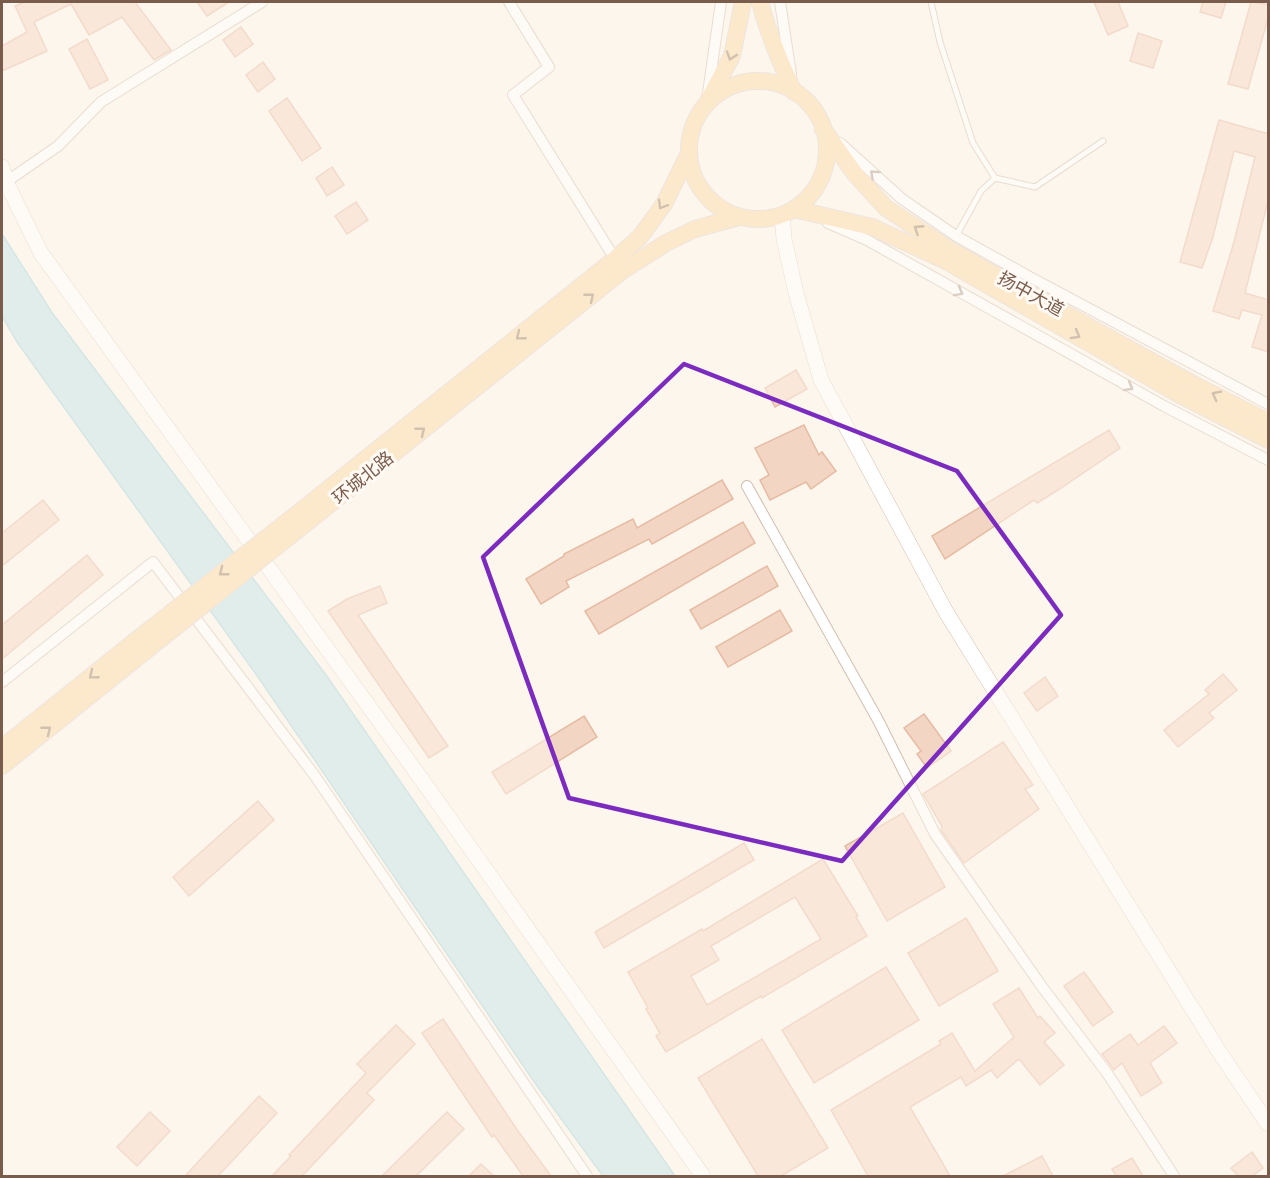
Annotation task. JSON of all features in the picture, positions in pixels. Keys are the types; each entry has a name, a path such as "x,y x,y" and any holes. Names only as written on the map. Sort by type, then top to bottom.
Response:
{"main road":[{"path":"706,105 727,88 753,82 767,82 794,92 807,102 817,114 826,145 826,160 822,174 811,194 788,212 768,219 739,217 713,204 703,194 690,167 688,153 690,136 696,119 732,57 742,2"},
{"path":"760,2 778,58 794,92"},
{"name":"扬中大道","path":"823,129 855,174 886,208 952,242 1191,383 1269,422"},
{"name":"环城北路","path":"306,515 640,237 664,204 688,153"},
{"name":"扬中大道","path":"788,212 872,227 944,260 1180,395 1269,440"},
{"name":"环城北路","path":"2,766 144,644 306,515 622,271 666,243 695,229 739,217"},
{"name":"环城北路","path":"2,748 144,644"}],"street":[{"path":"6,182 58,146 101,102 262,2"},
{"path":"509,2 549,67 513,95 615,259"},
{"path":"706,105 721,2"},
{"path":"780,2 794,92"},
{"path":"2,166 6,182 41,253 422,780 703,1176"},
{"path":"1269,460 1164,406 867,240 788,212 784,239 796,293 821,380 946,612 1218,1050 1269,1124"},
{"path":"952,242 1028,276 1269,404"},
{"path":"747,486 878,720 935,834 1040,984 1107,1073 1173,1176"},
{"path":"2,682 153,562 315,776 588,1176"}],"lane":[{"path":"931,2 940,42 973,143 995,178 1035,187 1103,141"},
{"path":"952,242 981,191 995,178"}],"highlighted area":[{"path":"684,364 957,471 1061,615 842,861 569,798 483,557"}],"water":[{"path":"2,234 53,314 326,675 675,1176 603,1176 535,1083 258,677 17,342 2,316"}],"building":[{"path":"24,2 135,2 171,50 154,60 122,17 89,35 71,4 34,22 47,51 2,71 2,46 27,32 15,6"},
{"path":"197,2 229,2 207,16"},
{"path":"1094,2 1118,2 1128,26 1108,35"},
{"path":"1203,2 1226,2 1221,18 1200,12"},
{"path":"1251,2 1269,5 1269,15 1248,89 1228,84"},
{"path":"241,27 253,44 235,57 223,40"},
{"path":"1138,33 1162,41 1153,68 1130,61"},
{"path":"87,39 108,80 90,89 69,49"},
{"path":"263,62 275,79 258,92 246,75"},
{"path":"287,98 321,148 302,161 269,111"},
{"path":"1219,120 1269,134 1268,201 1245,293 1269,300 1269,352 1252,347 1262,315 1242,310 1239,319 1213,311 1234,242 1255,157 1234,151 1213,237 1202,268 1180,262"},
{"path":"332,167 344,185 327,196 316,178"},
{"path":"356,202 368,220 347,234 335,216"},
{"path":"796,370 807,389 775,407 765,388"},
{"path":"804,425 819,455 822,452 836,471 811,489 806,482 770,500 760,480 769,475 755,448"},
{"path":"1109,430 1120,448 1058,490 1037,503 1034,500 945,559 932,536"},
{"path":"722,480 733,499 652,544 649,539 566,581 569,587 541,604 526,579 564,554 633,519 637,528"},
{"path":"43,500 59,520 2,566 2,533"},
{"path":"743,522 755,543 599,634 585,611"},
{"path":"87,555 103,575 2,659 2,625"},
{"path":"767,566 778,586 701,629 690,610"},
{"path":"380,586 387,603 358,615 448,746 429,758 328,611 347,599"},
{"path":"780,610 792,631 728,667 716,647"},
{"path":"1223,674 1237,690 1209,713 1214,718 1178,747 1164,730 1209,694 1205,690"},
{"path":"1045,677 1058,696 1037,711 1024,693"},
{"path":"924,714 951,751 927,768 917,754 921,751 904,728"},
{"path":"584,716 597,737 506,794 492,772"},
{"path":"1003,742 1033,785 1025,789 1039,809 964,863 941,830 942,826 923,794"},
{"path":"258,801 274,820 189,896 173,877"},
{"path":"903,813 945,887 887,921 845,846"},
{"path":"744,843 754,860 604,948 595,932"},
{"path":"823,859 858,916 856,917 867,936 666,1052 656,1036 660,1033 628,972 702,929 703,931","holes":["795,897 821,939 707,1005 691,976 719,960 711,946"]},
{"path":"966,918 998,971 939,1006 908,953"},
{"path":"886,967 919,1020 814,1083 782,1030"},
{"path":"1084,972 1113,1012 1093,1026 1064,986"},
{"path":"1019,988 1038,1018 1040,1016 1055,1033 1044,1042 1064,1065 1040,1085 1019,1059 997,1078 991,1070 966,1086 961,1077 910,1107 950,1176 868,1176 831,1110 941,1044 939,1041 952,1033 975,1071 1014,1037 993,1004"},
{"path":"443,1019 551,1176 523,1176 494,1135 492,1137 422,1033"},
{"path":"396,1025 415,1044 367,1093 374,1100 302,1176 272,1176 366,1073 357,1064"},
{"path":"1164,1026 1177,1043 1150,1063 1162,1083 1141,1096 1122,1063 1114,1070 1102,1054 1130,1034 1138,1045"},
{"path":"762,1039 828,1148 781,1176 758,1176 698,1078"},
{"path":"259,1096 277,1113 218,1176 185,1176"},
{"path":"150,1112 170,1131 137,1166 117,1147"},
{"path":"447,1112 464,1129 416,1176 382,1176"},
{"path":"1252,1152 1263,1168 1252,1176 1238,1176 1231,1168"},
{"path":"1042,1156 1053,1176 1003,1176"},
{"path":"1132,1158 1143,1176 1116,1176 1112,1169"},
{"path":"481,1164 494,1176 469,1176"}]}
